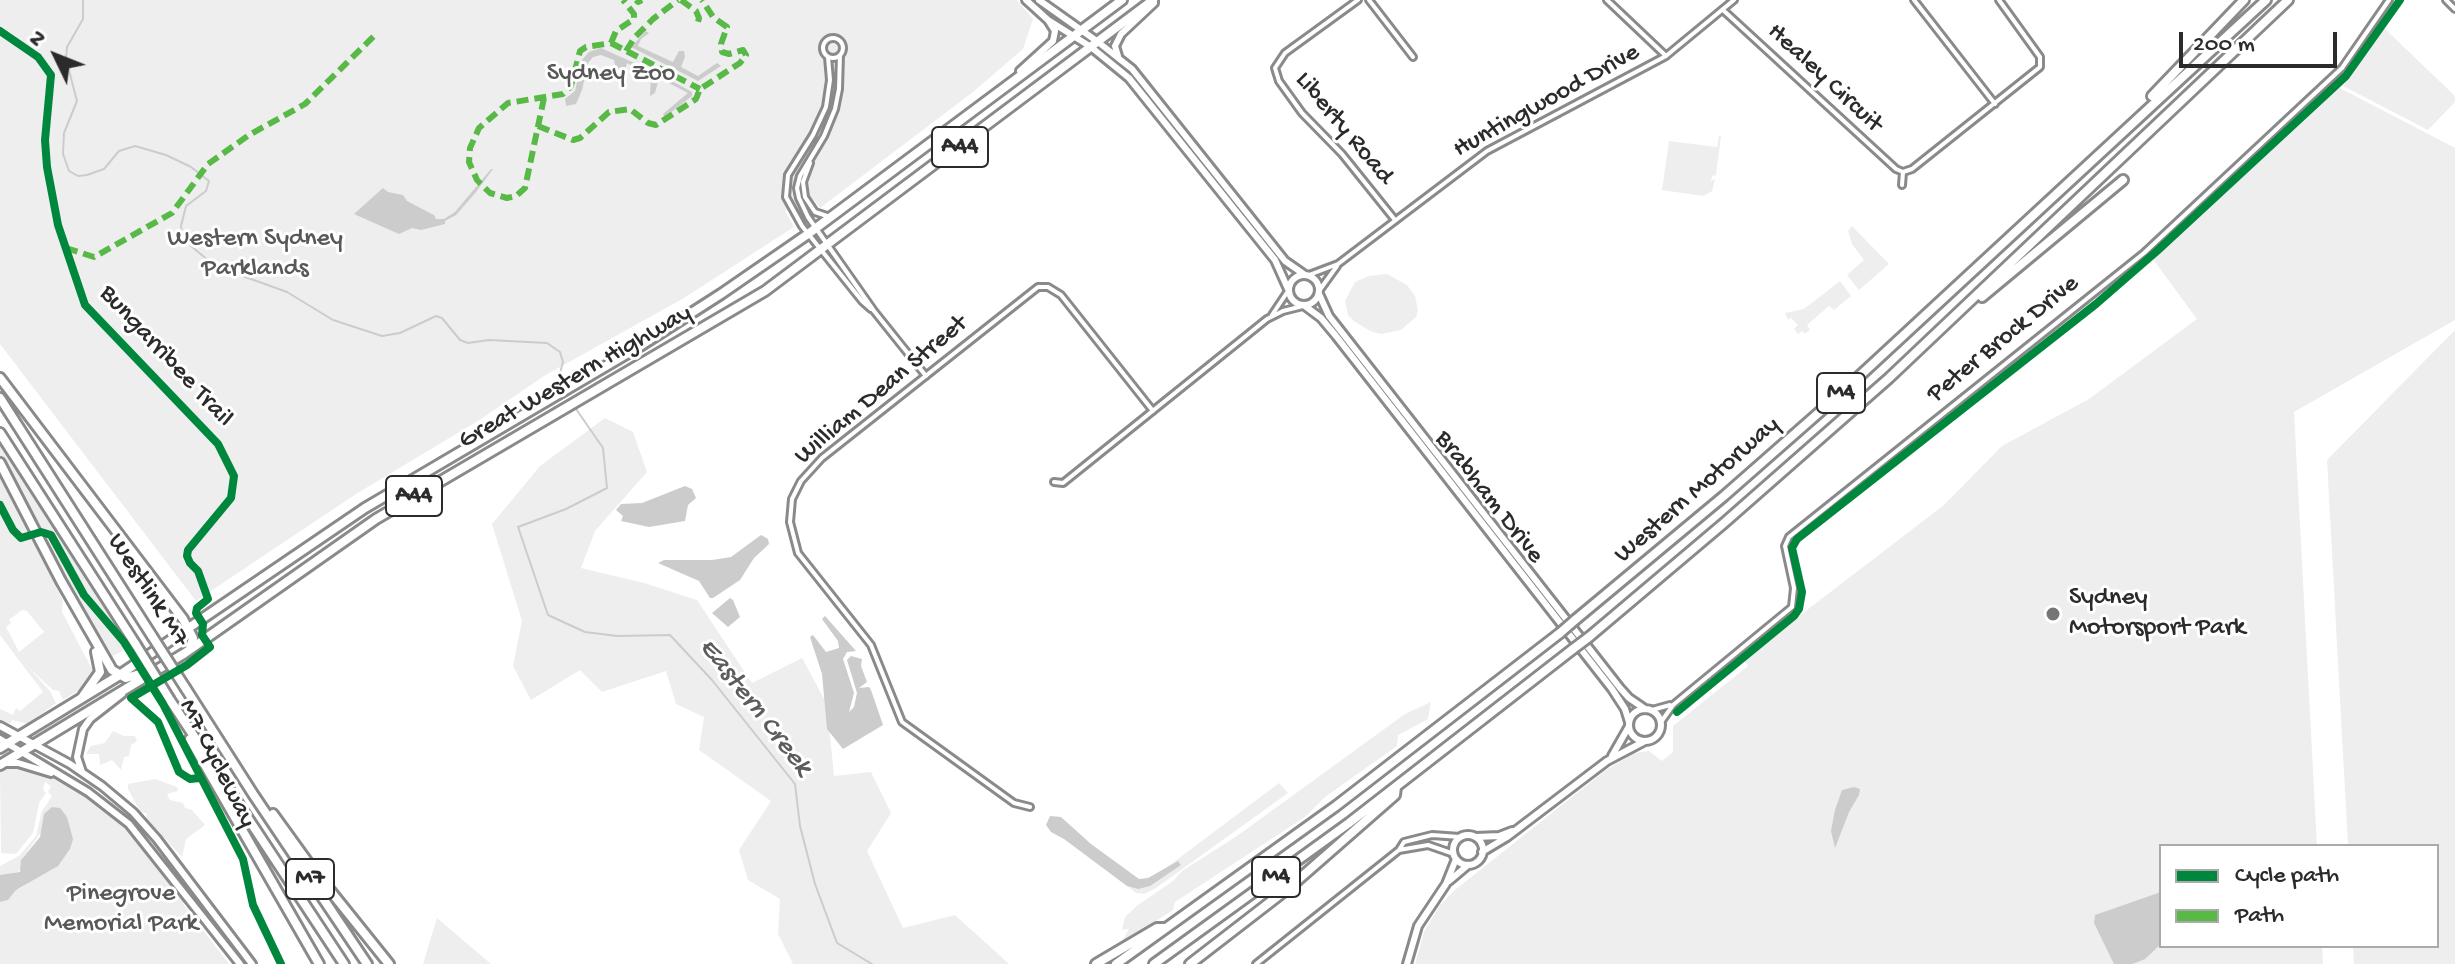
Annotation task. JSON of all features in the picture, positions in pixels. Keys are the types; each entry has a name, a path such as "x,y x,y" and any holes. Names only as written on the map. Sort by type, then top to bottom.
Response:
{"highway":[{"name":"Great Western Highway","path":"2,743 20,736 118,676 365,508 651,339 812,231 1122,0"},
{"name":"Great Western Highway","path":"0,766 185,653 376,519 765,291 1154,0"},
{"path":"2148,107 2148,100 2244,0"},
{"name":"Western Motorway","path":"1116,964 1336,806 1560,633 1820,412 2266,0"},
{"name":"Western Motorway","path":"1154,964 1397,787 1589,637 1771,483 1951,321 2288,0"},
{"path":"1951,321 2123,180"},
{"path":"0,378 189,629 192,642 185,653"},
{"name":"Westlink M7","path":"0,398 253,794 367,964"},
{"name":"Westlink M7","path":"0,433 170,700 344,964"},
{"path":"0,463 86,628 112,670 118,676 131,678 162,667"},
{"path":"123,540 190,621 199,621"},
{"path":"77,702 100,672 100,663 86,628"},
{"path":"181,716 182,724 319,964"},
{"path":"1190,964 1287,889 1395,795 1397,787"},
{"path":"253,794 260,796 312,868 389,964"},
{"path":"1096,964 1157,928 1166,928"}],"main road":[{"path":"1026,0 1048,20 1073,36 1094,44 1119,57 1132,69 1285,261 1317,281 1319,293 1314,302 1304,306 1293,301 1275,260 1129,78 1094,44 1081,30 1039,0"},
{"path":"1119,57 1115,46 1119,37 1154,0"},
{"path":"997,93 1053,41 1055,31 1048,20"},
{"path":"1288,290 1294,278 1307,275"},
{"name":"Brabham Drive","path":"1319,293 1329,316 1610,676 1629,698 1648,710"},
{"name":"Brabham Drive","path":"1304,306 1321,318 1336,336 1603,677 1622,702 1629,724"},
{"path":"83,773 77,760 83,729 90,719 127,689"},
{"path":"1482,852 1607,761 1658,735 1661,722 1648,710 1636,712 1607,761"},
{"path":"1629,724 1634,736 1645,741"},
{"path":"0,726 83,773 117,798 147,827 252,964"},
{"path":"2,743 23,752 111,808 140,835 240,964"},
{"path":"0,766 14,762 65,778"},
{"path":"1407,964 1418,926 1446,884 1455,857 1454,845 1460,837 1499,836 1519,828"},
{"path":"1446,884 1478,861 1482,852 1481,843 1474,836"},
{"path":"1455,857 1469,865"}],"street":[{"name":"Liberty Road","path":"1358,0 1285,53 1275,68 1279,81 1302,113 1342,154 1395,220"},
{"path":"1369,0 1413,57"},
{"path":"1607,0 1666,56"},
{"name":"Huntingwood Drive","path":"1307,275 1338,264 1487,151 1666,56 1734,0"},
{"path":"1914,0 1995,104"},
{"path":"1902,185 1903,172 1912,169 2035,73 2042,62 1999,0"},
{"name":"Peter Brock Drive","path":"1661,722 1673,705 1792,607 1794,588 1785,546 1789,537 2144,253 2342,68 2389,0"},
{"path":"2446,0 2455,9"},
{"name":"Healey Circuit","path":"1723,10 1896,169 1903,172"},
{"path":"825,248 812,231 797,188 800,176 829,125 838,100 843,48 841,42 830,38 823,46 828,57 830,80 826,107 788,175 785,187 791,211 812,231 862,301 874,311 926,376"},
{"path":"828,57 840,55"},
{"path":"815,150 804,176 805,197 819,215 835,214"},
{"name":"Huntingwood Drive","path":"1319,293 1338,264"},
{"name":"William Dean Street","path":"1030,807 1014,803 902,722 871,645 802,559 790,522 792,499 811,468 1031,291 1048,287 1064,298 1153,411"},
{"path":"1267,319 1288,290"},
{"path":"1054,482 1063,483 1267,319 1304,306"},
{"name":"Peter Brock Drive","path":"1648,710 1673,705"},
{"path":"1256,964 1399,850 1404,842 1418,836 1460,837"},
{"path":"1399,850 1428,845 1455,857"}],"green space":[{"name":"Western Sydney Parklands","path":"0,0 1017,0 1033,19 1023,49 973,92 820,208 812,198 785,211 794,227 684,298 544,376 481,419 356,494 196,601 0,344"},
{"path":"2383,27 2455,96 2455,102 2428,130 2343,86"},
{"name":"Sydney Motorsport Park","path":"2336,86 2455,148 2455,320 2294,412 2317,844 2159,844 2159,948 2322,948 2323,964 1415,964 1424,932 1439,906 1455,890 1606,770 1635,753 1649,751 1662,761 1673,752 1673,726 1748,666 1743,659 1944,505 2002,446 2089,399 2197,319 2152,258"},
{"path":"1719,136 1712,191 1703,196 1662,190 1669,141 1717,147"},
{"path":"1852,226 1889,264 1859,290 1847,275 1864,260 1852,244 1848,231"},
{"path":"1387,274 1407,285 1415,296 1418,310 1416,317 1401,330 1381,334 1354,321 1348,315 1345,301 1355,282 1369,276"},
{"path":"1840,281 1851,296 1834,310 1829,306 1807,325 1810,330 1798,334 1794,329 1798,325 1791,318 1788,320 1785,313 1804,309"},
{"path":"2455,330 2455,964 2354,964 2353,948 2439,948 2439,844 2348,844 2327,460"},
{"path":"605,418 633,432 647,472 595,531 581,568 697,600 752,683 802,658 827,704 834,776 871,772 891,813 867,851 903,928 955,915 1009,964 793,964 778,934 780,899 748,880 739,850 771,801 699,750 704,717 676,704 666,671 602,692 580,670 531,700 513,666 522,621 492,524 540,466"},
{"path":"0,441 113,618 114,630 126,644 121,652 113,656 107,652 86,618 0,456"},
{"path":"0,472 63,601 62,612 92,669 97,671 89,684 63,700 59,691 53,690 28,667 50,691 56,703 28,724 12,720 10,724 0,720 0,709 13,715 16,708 20,711 43,692 0,635","holes":["22,610 27,611 44,632 19,652 6,627 11,623 9,620"]},
{"path":"1431,702 1428,719 1398,735 1397,746 1325,797 1305,817 1175,902 1173,910 1121,943 1129,929 1122,930 1125,917 1138,905 1405,714"},
{"path":"113,731 124,736 135,736 137,741 131,745 129,756 124,757 121,770 112,760 100,765 99,754 86,754 91,746 105,743"},
{"name":"Pinegrove Memorial Park","path":"20,765 47,773 84,795 127,828 186,900 183,904 229,964 0,964 0,866 19,856 36,836 42,811 52,796 48,792 51,786 45,782 43,789 46,793 39,803 33,833 16,854 1,853 0,771","holes":["42,831 70,849 60,862 19,889 15,874 22,869 21,860"]},
{"path":"155,779 177,787 178,791 167,794 170,800 183,803 205,825 186,839 182,857 146,818 147,814 140,811 128,789 128,784"},
{"path":"1279,783 1288,793 1156,888 1144,894 1136,893 1127,886 1138,889"},
{"path":"437,918 491,964 423,964"}],"shaded area":[{"path":"646,31 649,33 638,46 673,62 679,51 684,51 681,67 698,76 717,63 721,66 698,81 631,47"},
{"path":"601,48 661,75 692,92 692,96 665,117 663,114 688,93 659,78 655,93 650,96 651,77 627,63 622,72 621,68 616,69 614,60 601,55 593,57 588,63 576,104 566,106 565,99 575,91 582,60 589,52"},
{"path":"491,169 476,192 445,224 421,230 412,228 399,234 354,214 383,188 403,195 407,201 436,219 444,219 455,212"},
{"path":"685,486 692,489 696,498 688,505 685,521 649,527 621,521 623,516 616,510 621,504 642,503"},
{"path":"761,535 768,539 769,544 754,558 740,580 713,598 699,581 658,563 664,560 731,557"},
{"path":"730,598 740,617 728,627 712,613"},
{"path":"825,616 856,651 847,652 843,659 854,693 849,712 854,707 857,693 847,660 851,656 862,659 861,666 867,682 859,688 869,687 871,690 883,725 843,749 827,729 822,674 810,637 813,635 826,652 839,648 838,641 822,619"},
{"path":"1860,789 1859,795 1835,848 1831,831 1835,810 1842,790"},
{"path":"52,807 60,808 67,817 73,839 70,849 58,866 16,890 8,900 0,902 0,875 20,872 21,860 40,837 44,814"},
{"path":"1050,816 1061,817 1091,844 1139,879 1148,878 1178,861 1181,865 1150,886 1138,889 1127,886 1051,832 1046,825"},
{"path":"2159,893 2159,946 2145,959 2132,964 2114,964 2094,923 2095,915"}],"waterway":[{"name":"Eastern Creek","path":"83,0 83,19 67,47 66,59 77,101 64,133 63,154 69,171 78,176 104,169 119,151 135,146 166,155 191,167 209,181 206,191 186,206 181,226 182,234 191,246 215,266 287,292 333,320 382,336 400,333 436,316 442,318 460,340 468,343 489,340 547,343 560,352 563,362 560,373 564,386"},
{"name":"Eastern Creek","path":"574,406 603,448 607,488 566,509 518,527 548,615 585,632 617,636 670,635 712,680 795,784 800,826 815,884 837,943 872,964"}],"marked path":[{"path":"611,43 616,31 634,19 634,14 623,0"},
{"path":"636,0 642,0"},
{"path":"626,51 653,19 678,0"},
{"path":"681,0 696,11 698,22"},
{"path":"538,126 573,140 580,138 609,112 630,109 648,123 656,125 696,99 700,89 740,63 746,55 743,50 729,54 722,52 721,44 727,27 713,17 702,0"},
{"path":"66,248 94,257 172,213 208,164 249,135 305,104 374,36"},
{"path":"611,43 700,89"},
{"path":"544,98 525,188 516,196 507,198 490,193 477,180 469,162 470,148 479,128 508,103 563,94 571,86 580,51 611,43"}],"cycle path":[{"path":"1677,712 1799,609 1802,592 1792,548 1797,539 2096,304 2157,251 2346,76 2400,0"},
{"name":"Bungarribee Trail","path":"0,31 38,57 51,75 45,140 47,167 58,225 85,305 218,444 234,476 231,498 188,550 187,556 198,571 208,599 197,608 196,613 203,624 202,635 210,647 187,665 131,698 158,722 179,772 190,779 200,778"},
{"name":"M7 Cycleway","path":"0,505 13,530 21,538 41,532 51,535 84,595 124,642 163,704 243,859 253,905 281,964"}],"place":[{"name":"Sydney Motorsport Park","path":"2053,614"}],"park label":[{"name":"Sydney Zoo","path":"611,75"}]}
